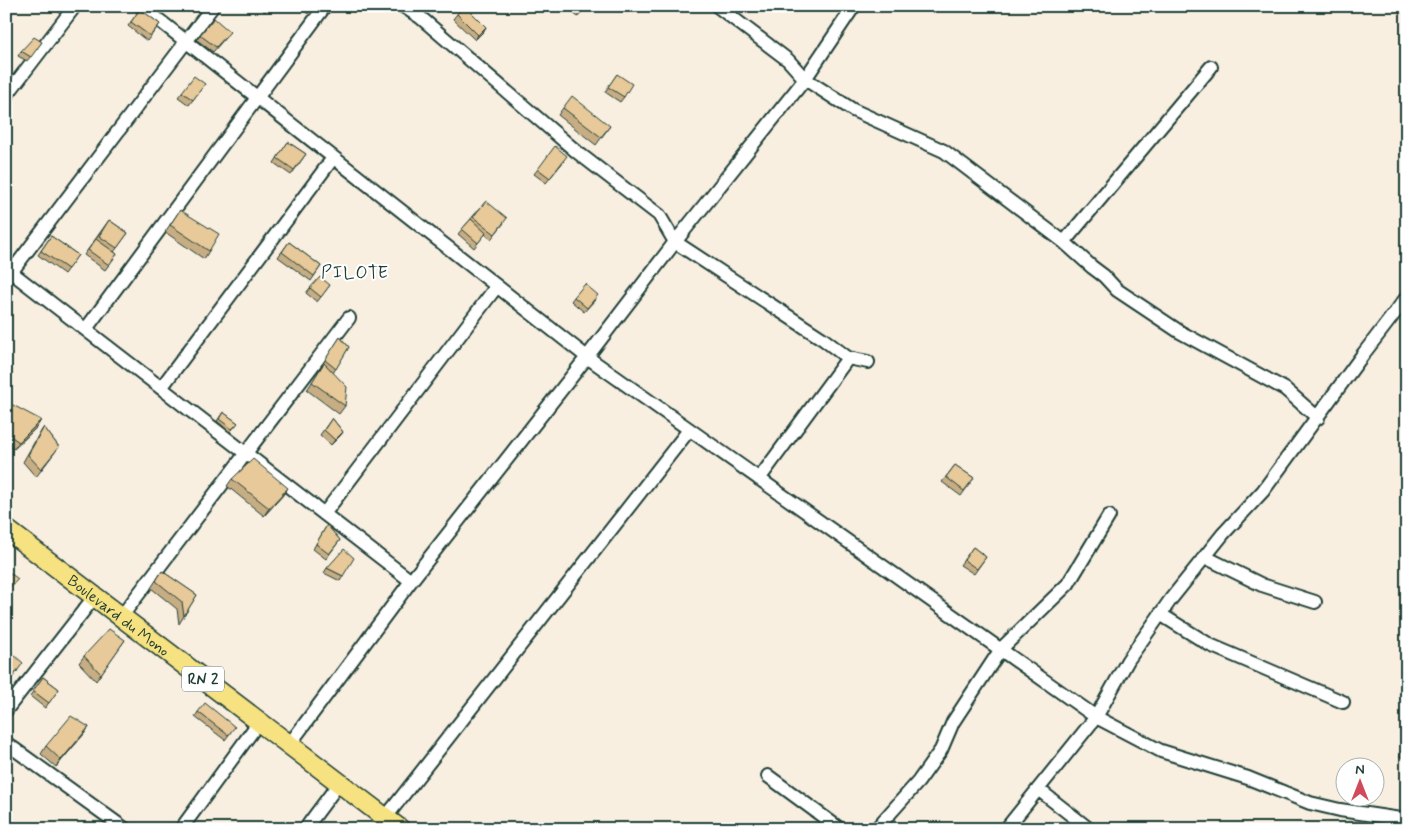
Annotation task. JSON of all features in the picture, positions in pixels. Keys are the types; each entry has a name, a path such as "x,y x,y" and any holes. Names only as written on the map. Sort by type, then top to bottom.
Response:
{"main road":[{"name":"Boulevard du Mono","path":"7,531 393,823"}],"street":[{"path":"6,96 75,6"},
{"path":"141,6 587,357 1096,716 1161,751 1248,778 1310,803 1407,820"},
{"path":"213,6 9,275 86,329 411,582"},
{"path":"86,329 325,6"},
{"path":"403,6 420,17 577,152 659,215 675,242 823,339 848,358 868,362"},
{"path":"716,6 788,60 805,79 853,110 944,151 1064,242 1104,276 1117,290 1180,332 1285,389 1307,406 1318,418"},
{"path":"289,745 411,582 675,242 805,79 854,6"},
{"path":"1064,242 1212,67"},
{"path":"161,388 333,158"},
{"path":"324,514 497,286"},
{"path":"1006,829 1096,716 1128,660 1160,614 1223,534 1256,500 1407,297"},
{"path":"121,617 349,318"},
{"path":"759,479 848,358"},
{"path":"393,823 689,430"},
{"path":"876,829 918,782 941,750 953,722 1001,649 1068,584 1109,516"},
{"path":"1205,557 1262,585 1316,602"},
{"path":"6,710 95,596"},
{"path":"1160,614 1210,644 1343,702"},
{"path":"181,829 259,722"},
{"path":"6,743 125,829"},
{"path":"768,776 840,829"},
{"path":"305,829 340,782"},
{"path":"1038,789 1089,829"}],"building":[{"path":"307,6 317,6 312,13 305,8"},
{"path":"464,6 486,27 478,35 457,14"},
{"path":"574,6 586,6 582,12"},
{"path":"140,9 160,24 150,36 131,22"},
{"path":"214,18 230,32 216,47 200,35"},
{"path":"34,37 42,42 31,57 21,51"},
{"path":"617,74 632,84 624,97 608,87"},
{"path":"194,76 205,84 193,100 182,92"},
{"path":"572,96 610,126 601,137 563,108"},
{"path":"288,142 306,154 294,170 277,158"},
{"path":"555,146 567,156 550,178 538,169"},
{"path":"486,201 507,218 495,234 473,217"},
{"path":"180,210 219,234 209,251 170,225"},
{"path":"471,219 486,233 478,243 462,229"},
{"path":"109,220 128,233 117,248 99,236"},
{"path":"51,236 78,255 68,269 41,251"},
{"path":"96,239 117,254 109,265 88,250"},
{"path":"289,242 321,266 314,276 282,252"},
{"path":"320,277 330,285 321,297 310,288"},
{"path":"585,284 598,295 587,308 574,297"},
{"path":"340,337 349,347 336,369 325,360"},
{"path":"324,363 347,387 345,406 312,382"},
{"path":"9,403 41,420 19,442 6,433 6,406"},
{"path":"223,412 238,423 232,429 219,419"},
{"path":"332,418 343,432 335,440 324,430"},
{"path":"44,427 59,447 41,469 28,455"},
{"path":"253,459 288,488 269,508 232,479"},
{"path":"955,465 974,478 964,491 946,477"},
{"path":"327,525 340,540 329,554 316,544"},
{"path":"973,547 986,557 977,569 964,560"},
{"path":"344,549 354,558 343,576 327,568"},
{"path":"6,570 18,579 7,591 6,590"},
{"path":"162,571 197,595 184,616 182,602 156,581"},
{"path":"109,629 125,640 101,674 84,656"},
{"path":"6,648 23,663 11,679 6,674"},
{"path":"43,677 59,689 49,703 33,691"},
{"path":"205,703 235,727 228,735 198,712"},
{"path":"71,716 89,727 61,760 46,746"},
{"path":"1407,738 1407,753 1403,752"}],"district":[{"name":"PILOTE","path":"355,272"}]}
